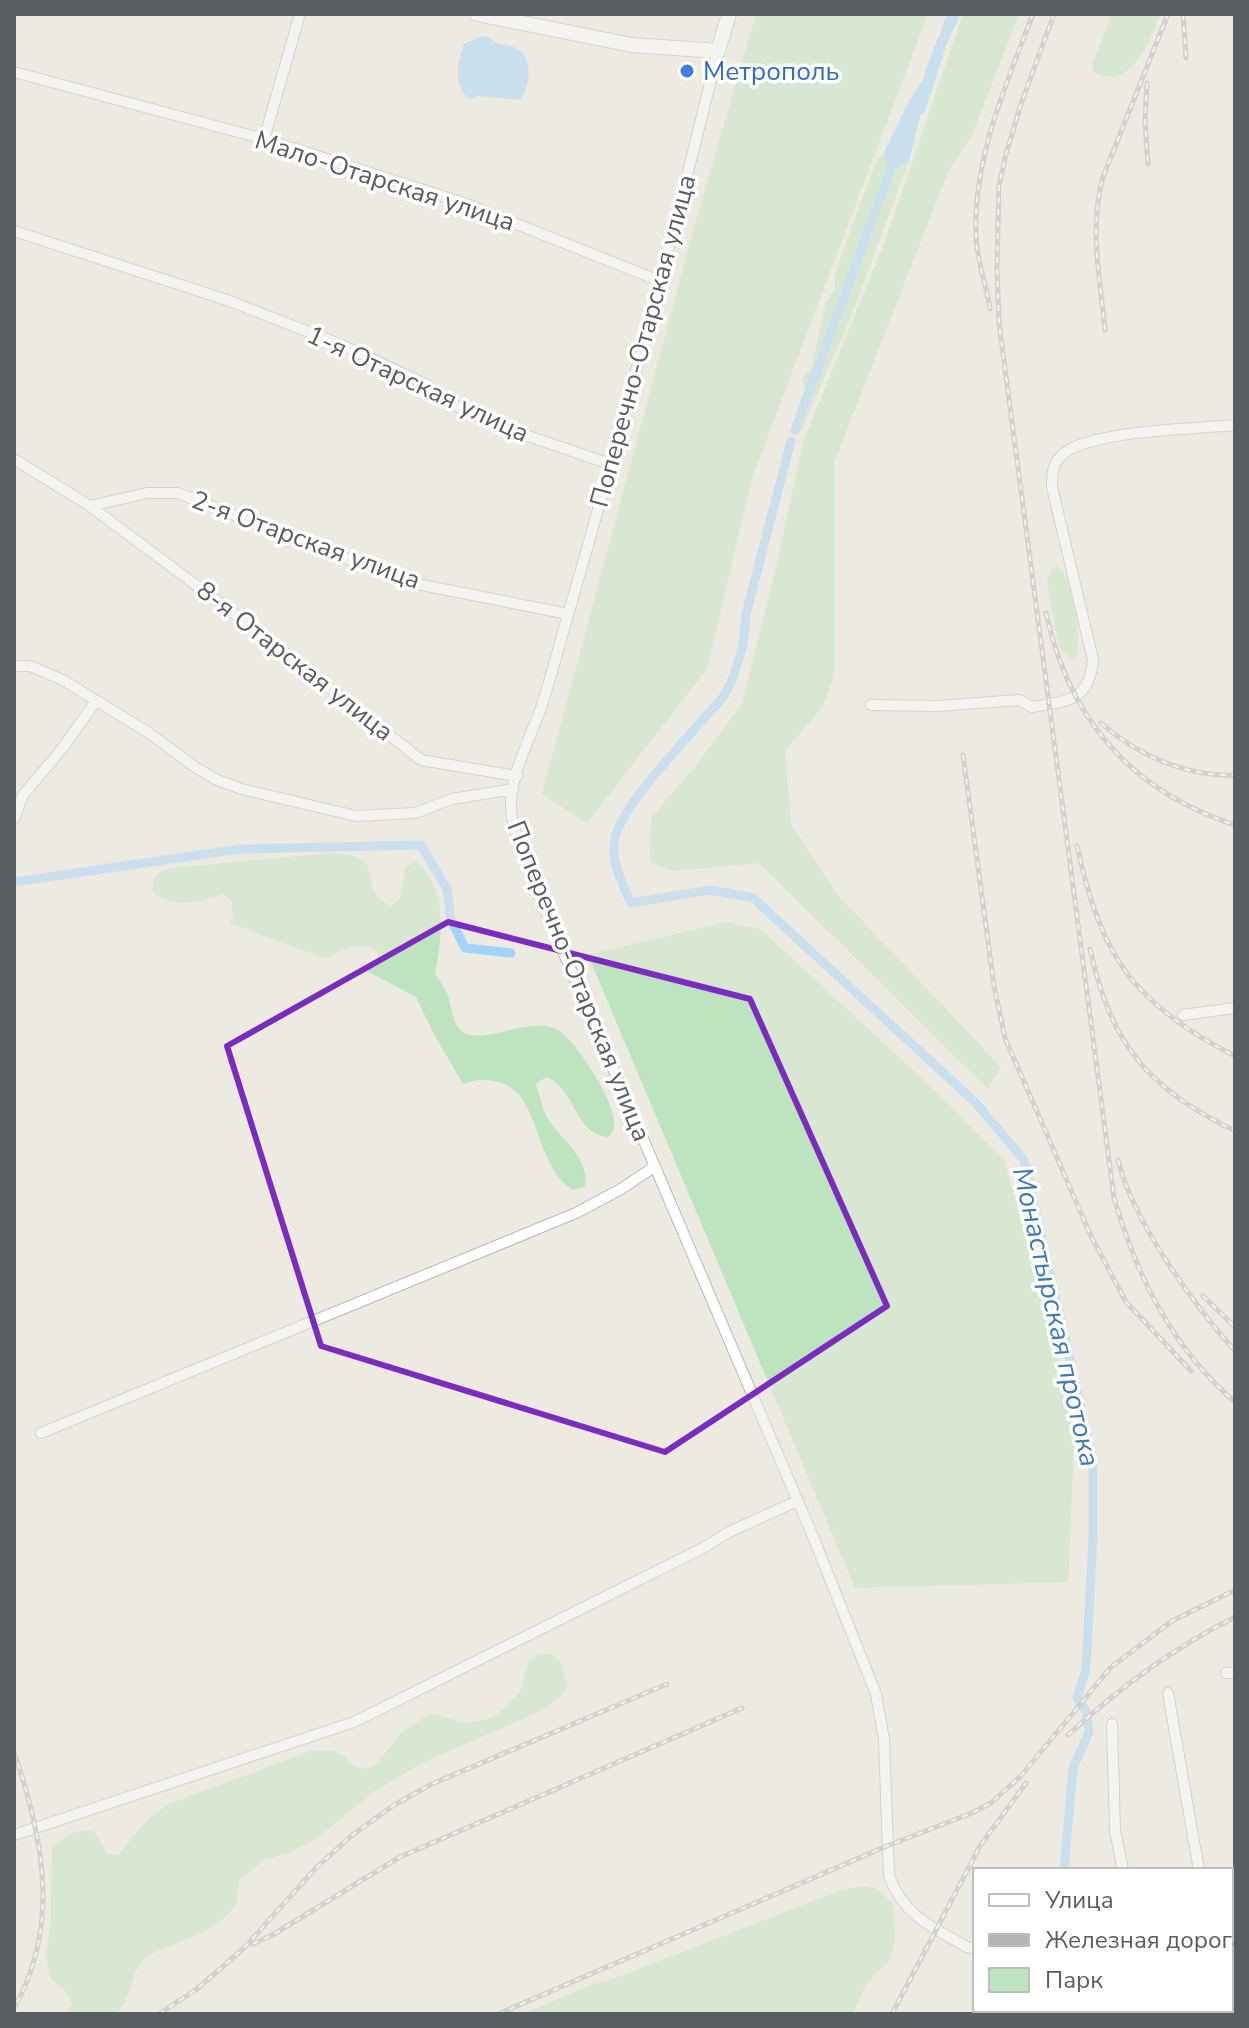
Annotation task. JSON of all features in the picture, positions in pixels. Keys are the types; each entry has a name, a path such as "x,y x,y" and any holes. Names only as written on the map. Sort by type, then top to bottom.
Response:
{"street":[{"path":"264,139 300,14"},
{"path":"478,14 632,45 718,51"},
{"name":"Поперечно-Отарская улица","path":"729,14 610,464 542,705 513,789 513,824 876,1694 884,1740 889,1876 894,1890 912,1914 973,1948"},
{"name":"Мало-Отарская улица","path":"14,72 264,139 461,202 660,281"},
{"name":"1-я Отарская улица","path":"14,231 227,300 342,345 429,386 456,406 496,425 610,464"},
{"path":"871,705 938,706 1019,700 1032,707 1068,700 1080,694 1088,685 1093,660 1052,487 1052,474 1059,458 1073,447 1101,438 1235,425"},
{"name":"8-я Отарская улица","path":"14,459 90,506 243,620 421,760 517,776"},
{"name":"2-я Отарская улица","path":"90,506 147,493 178,493 407,582 568,614"},
{"path":"14,666 30,666 63,680 217,780 242,789 356,816 415,813 452,799 513,789"},
{"path":"14,819 23,795 62,749 96,701"},
{"path":"1183,1015 1235,1008"},
{"path":"41,1433 576,1213 654,1167"},
{"path":"14,1835 354,1722 703,1548 729,1532 797,1501"},
{"path":"1168,1693 1199,1868"},
{"path":"1112,1724 1115,1830 1123,1868"}],"highlighted area":[{"path":"448,922 750,999 887,1306 665,1452 321,1346 227,1046"}],"green space":[{"path":"756,14 928,14 752,478 707,669 587,823 542,794 694,228"},
{"path":"963,14 1019,14 972,135 948,172 834,463 834,675 823,706 785,751 791,824 837,894 1001,1067 988,1089 759,863 672,871 650,862 651,818 694,768 742,704 803,442 886,239"},
{"path":"1112,14 1160,14 1151,38 1137,61 1117,76 1106,76 1093,71 1092,65"},
{"path":"884,152 890,176 910,158 851,316 801,431 795,418 805,388 802,379 811,368 826,303 835,287 835,275 854,220 875,165"},
{"path":"1058,568 1066,579 1077,628 1077,651 1075,659 1070,660 1059,646 1047,580 1052,570"},
{"path":"330,853 350,855 368,866 374,891 391,906 400,899 406,866 416,862 427,873 434,885 440,914 440,945 435,974 447,993 455,1022 461,1030 485,1035 522,1027 546,1026 564,1035 584,1058 602,1089 613,1117 614,1128 608,1137 588,1128 556,1082 546,1077 536,1084 546,1115 583,1166 585,1187 573,1190 555,1171 528,1109 516,1091 494,1081 478,1080 463,1084 416,997 367,971 380,962 377,950 357,946 326,959 230,923 232,901 223,894 178,902 169,901 153,892 153,879 161,871 173,868"},
{"path":"726,922 760,929 1004,1159 1058,1358 1074,1441 1068,1582 855,1588 588,955"},
{"path":"539,1654 551,1654 560,1662 567,1684 562,1695 543,1710 424,1762 372,1793 316,1839 288,1853 264,1860 239,1880 235,1905 223,1919 207,1930 144,1959 136,1971 126,2000 116,2014 67,2014 72,2004 68,1994 51,1979 46,1957 51,1918 52,1848 62,1840 76,1832 94,1831 107,1854 118,1855 149,1818 169,1804 311,1751 334,1751 344,1756 351,1765 363,1769 374,1766 403,1731 423,1718 433,1714 468,1723 493,1718 519,1694 529,1661"},
{"path":"865,1886 877,1889 893,1905 895,1941 889,1960 865,1986 853,2014 523,2014 588,1986 844,1889"}],"water":[{"path":"947,14 961,14 946,45 926,109 920,116 910,158 889,177 884,152 909,101 936,59 939,36"},
{"path":"481,36 515,48 524,55 529,74 521,100 477,96 470,100 464,94 458,81 458,66 464,44"}],"waterway":[{"path":"929,74 942,40"},
{"path":"795,430 892,166"},
{"name":"Монастырская протока","path":"791,441 732,680 724,696 631,805 615,838 615,863 631,903 710,890 753,898 975,1102 1024,1160 1093,1471 1086,1669 1077,1698 1086,1711 1089,1732 1073,1768 1064,1868"},
{"path":"14,882 240,849 421,845 447,889 451,920 465,948 511,953"}],"railway":[{"path":"990,309 976,236 980,178 993,122 1033,14"},
{"path":"1054,14 1021,104 999,185 999,323 1114,1198 1134,1255 1160,1309 1193,1358 1235,1402"},
{"path":"1105,330 1096,234 1099,196 1103,177 1168,14"},
{"path":"1183,14 1186,58"},
{"path":"1147,83 1145,122 1148,164"},
{"path":"1046,613 1056,651 1071,686 1088,718 1110,746 1136,771 1165,792 1235,825"},
{"path":"1101,723 1130,745 1163,762 1198,772 1235,775"},
{"path":"963,755 994,986 1005,1038 1091,1236 1126,1302 1191,1371"},
{"path":"1077,846 1099,921 1112,950 1130,978 1171,1017 1235,1056"},
{"path":"1090,949 1109,1012 1138,1060 1156,1080 1179,1098 1235,1131"},
{"path":"1118,1160 1137,1209 1166,1261 1235,1351"},
{"path":"1203,1296 1235,1327"},
{"path":"498,2014 992,1802 1020,1777 1111,1667 1172,1621 1235,1590"},
{"path":"1068,1735 1147,1670 1235,1617"},
{"path":"159,2014 197,1989 244,1948 315,1869 351,1836 394,1805 432,1784 667,1684"},
{"path":"253,1944 400,1857 742,1708"},
{"path":"14,1752 33,1816 42,1881 38,1945 29,1977 14,2008"},
{"path":"892,2014 980,1846 1026,1783"}],"place":[{"name":"Метрополь","path":"687,71"}]}
